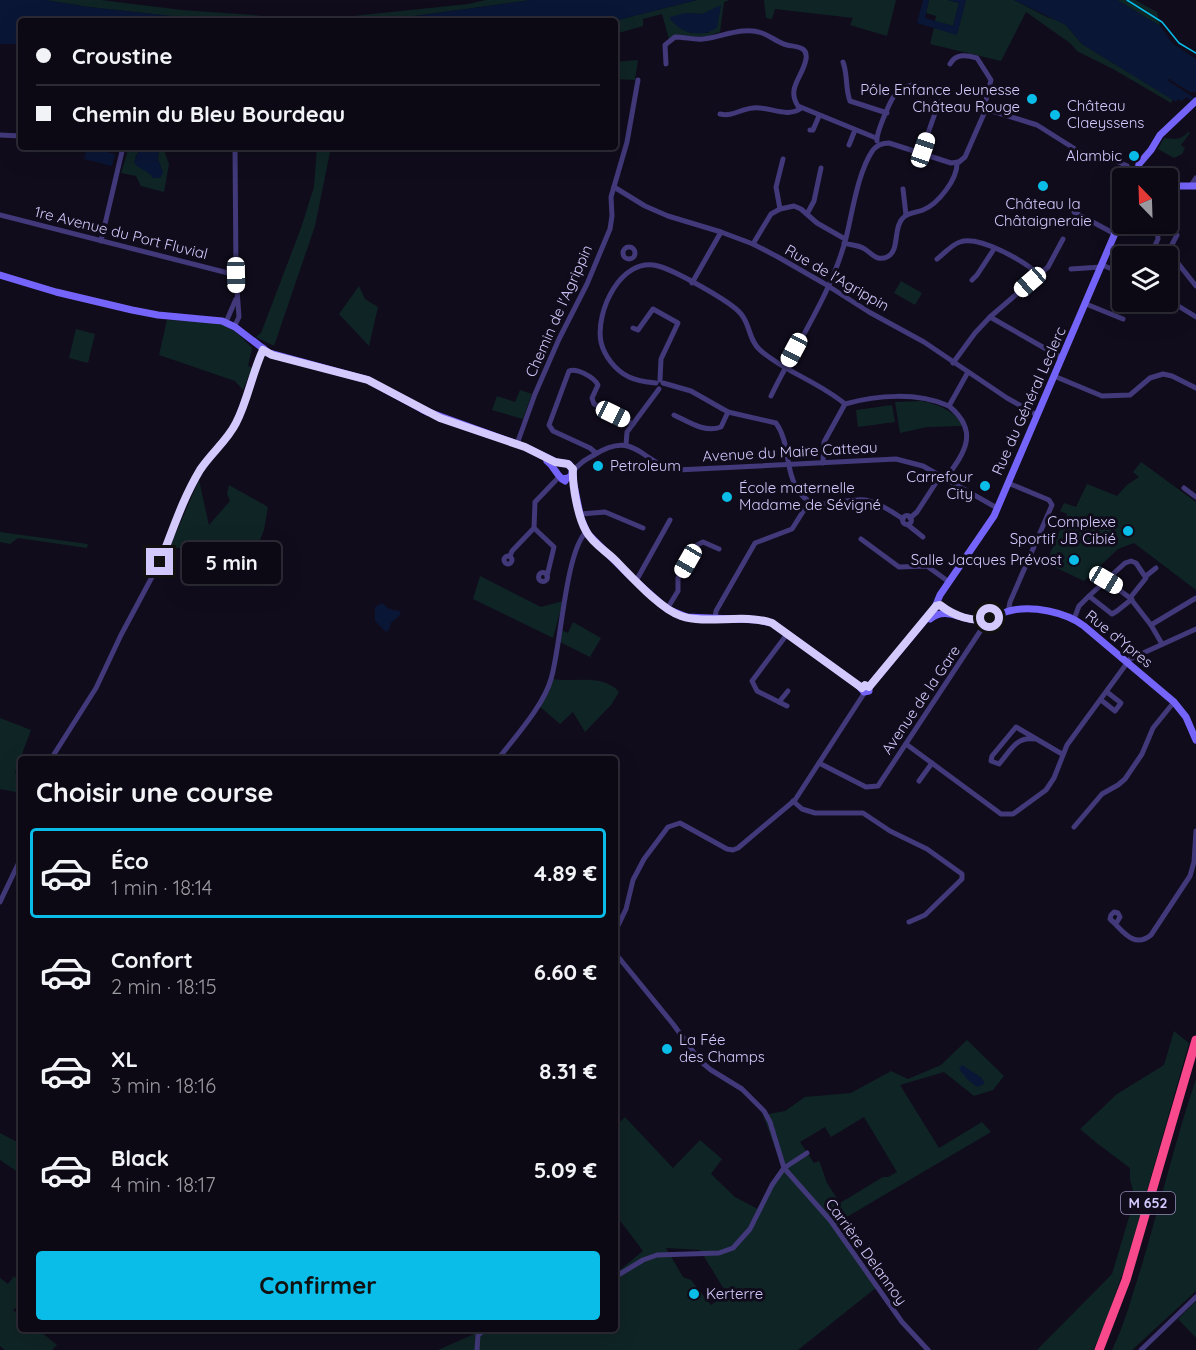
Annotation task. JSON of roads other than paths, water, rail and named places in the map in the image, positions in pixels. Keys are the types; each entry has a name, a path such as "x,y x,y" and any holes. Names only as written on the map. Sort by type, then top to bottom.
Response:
{"highway":[{"name":"M 652","path":"1105,1350 1136,1268 1194,1056 1196,1040"},
{"name":"M 652","path":"1099,1350 1126,1280 1194,1056"}],"main road":[{"path":"1138,168 1160,135 1196,101"},
{"path":"1178,187 1195,183"},
{"name":"Rue du Général Leclerc","path":"939,609 938,597 989,525 997,508 1115,234"},
{"path":"0,277 16,284 165,315 226,322 272,355 375,383 427,412 528,448 555,462 566,464 572,468 580,514 586,532 667,609 684,617 761,620 772,623 865,689 939,609"},
{"path":"528,448 549,462 559,476 570,485 577,499"},
{"path":"559,476 559,466 566,464"},
{"path":"559,476 567,479 572,474"},
{"name":"Rue d'Ypres","path":"939,609 977,620 1008,612 1034,610 1060,614 1074,619 1174,702 1186,717 1196,740"}],"street":[{"path":"666,64 664,48 668,41 675,37 702,39 736,32 764,33 781,43 801,48 805,52 806,60 793,92 795,102 800,109 876,138 879,145"},
{"path":"771,396 829,286 845,241 862,175 872,151 879,145 889,143 949,162 957,162 966,155 986,109 985,104 992,83 981,62 973,57 962,55 955,57 950,64"},
{"path":"843,62 848,73 849,101 887,113"},
{"name":"Chemin de l'Agrippin","path":"517,444 539,385 587,284 610,229 611,197 629,135 638,80"},
{"path":"876,138 896,93 904,87 915,84"},
{"path":"921,153 939,102"},
{"path":"720,114 730,115 752,108 791,113 800,109"},
{"path":"986,109 1037,125 1083,154 1111,158 1127,166 1142,160"},
{"path":"810,130 813,130 819,116"},
{"path":"849,145 855,130"},
{"path":"0,135 18,136"},
{"path":"101,241 122,150"},
{"path":"234,327 238,317 235,150"},
{"path":"780,209 776,188 783,159"},
{"path":"753,244 768,217 780,209 794,206 845,241 876,257 886,257 894,251 898,225 906,215 925,209 946,189 955,176 957,162"},
{"path":"807,214 814,201 821,168"},
{"name":"Rue de l'Agrippin","path":"614,187 645,206 668,216 753,244 924,342 953,363 1037,415"},
{"path":"903,189 906,215"},
{"path":"1074,212 1112,232"},
{"name":"1re Avenue du Port Fluvial","path":"0,215 236,275"},
{"path":"1155,246 1158,239 1157,229 1161,226 1177,235 1171,246"},
{"path":"692,283 721,232"},
{"path":"953,363 990,317 1049,265 1063,239"},
{"path":"937,259 963,241 974,241 1024,263 1038,274"},
{"path":"972,280 994,249"},
{"path":"631,259 635,267"},
{"path":"657,266 715,295 741,314 757,348 784,368 844,404 909,397 923,398 949,406 964,422 967,437 964,453 917,512 909,521 903,523 903,519 866,500 820,505 809,502 794,484 783,435 776,423 728,412 691,391 636,380 621,372 610,361 601,343 602,322 612,292 623,277 635,267 657,266"},
{"path":"1071,269 1102,266 1112,270"},
{"path":"1178,266 1196,286"},
{"path":"226,322 236,297"},
{"path":"1086,304 1123,319"},
{"path":"1178,306 1196,317"},
{"path":"572,474 582,462 596,453 611,446 626,445 627,433 659,384 661,359 678,323 652,309 641,328 638,330 633,328"},
{"path":"990,317 1062,358"},
{"path":"53,756 96,688 118,640 157,567 186,496 202,467 227,438 236,423 263,348"},
{"path":"596,453 553,430 549,425 569,371 575,370 596,381 598,385 592,399 594,404 633,424"},
{"path":"949,406 968,372"},
{"path":"1054,376 1102,396 1130,395 1150,378 1163,374 1196,388"},
{"path":"823,463 822,448 825,438 844,404"},
{"path":"674,415 702,429 718,429 728,412"},
{"name":"Avenue du Maire Catteau","path":"626,445 668,468 677,470 896,459 918,464 997,508"},
{"path":"566,464 582,462"},
{"path":"510,556 534,528 535,501 559,476"},
{"path":"1008,483 1052,503 1010,602 1008,612"},
{"path":"1184,488 1196,497"},
{"path":"715,618 716,611 755,543 792,529 809,502"},
{"path":"580,514 605,512 643,528"},
{"path":"636,581 670,520"},
{"path":"909,521 923,537"},
{"path":"534,528 554,547 547,576"},
{"path":"500,756 529,718 550,683 570,578 579,542 586,532"},
{"path":"861,539 899,567 927,566 948,584"},
{"path":"667,609 677,593 678,578 697,545 703,542 719,549"},
{"path":"1074,619 1079,606 1130,561 1136,563 1146,576"},
{"path":"1089,596 1112,614 1131,598 1144,583 1146,576 1156,568"},
{"path":"1106,580 1131,598 1162,644"},
{"path":"1151,625 1196,598"},
{"name":"Avenue de la Gare","path":"819,763 869,788 879,784 986,619"},
{"path":"906,744 1001,814 1016,813 1046,790 1054,778 1062,753 1127,662 1133,657 1196,629"},
{"path":"787,706 757,691 752,681 788,633"},
{"path":"618,926 626,909 634,877 649,852 670,826 681,823 722,846 735,850 793,801 865,689"},
{"path":"779,702 788,691"},
{"path":"1101,700 1115,711 1121,703 1107,692"},
{"path":"1074,827 1102,794 1125,779 1143,752 1153,728 1174,702"},
{"path":"1033,739 1016,742 999,764 992,760 992,756 1014,727 1062,753"},
{"path":"919,781 932,763"},
{"path":"793,801 802,809 811,812 830,814 853,811 863,813 890,831 927,849 962,874 962,879 925,915 909,922"},
{"path":"1117,922 1122,933 1131,938 1139,940 1150,937 1190,876 1194,862 1196,831"},
{"path":"0,902 18,864"},
{"path":"618,957 702,1064 739,1087 762,1109 770,1122 784,1168"},
{"path":"618,1275 639,1262 657,1255 719,1253 733,1248 750,1229 772,1185 784,1168 807,1153"},
{"name":"Carrière Delannoy","path":"784,1168 833,1224 900,1319 928,1350"},
{"path":"1141,1350 1196,1297"},
{"path":"477,1350 478,1335 482,1332"}],"water":[{"path":"0,0 45,0 190,18 18,18 18,44 0,44"},
{"path":"531,0 697,0 618,20 618,18 400,18"},
{"path":"923,0 929,0 925,18 953,26 959,3 948,0 966,0 957,35 917,23"},
{"path":"1014,0 1117,0 1160,26 1173,44 1196,59 1196,92 1190,92 1169,79 1167,80 1196,99 1196,103 1186,97 1176,102 1082,44 1066,25"},
{"path":"721,5 717,28 704,33 686,31 670,19 670,17 685,13 702,14"},
{"path":"86,150 115,154 112,166 84,159"},
{"path":"140,150 159,150 158,159 163,173 160,178 153,178 134,162"},
{"path":"382,603 401,614 391,623 386,632 375,621 375,607"},
{"path":"962,1065 982,1078 983,1085 977,1087 968,1080 959,1069"}],"tram line":[{"path":"1127,0 1162,22 1179,43 1196,53"}],"place":[{"name":"Pôle Enfance Jeunesse Château Rouge","path":"1032,99"},
{"name":"Château Claeyssens","path":"1055,115"},
{"name":"Alambic","path":"1134,156"},
{"name":"Château la Châtaigneraie","path":"1043,186"},
{"name":"Petroleum","path":"598,466"},
{"name":"Carrefour City","path":"985,486"},
{"name":"École maternelle Madame de Sévigné","path":"727,497"},
{"name":"Complexe Sportif JB Cibié","path":"1128,531"},
{"name":"Salle Jacques Prévost","path":"1074,560"},
{"name":"La Fée des Champs","path":"667,1049"},
{"name":"Kerterre","path":"694,1294"}]}
